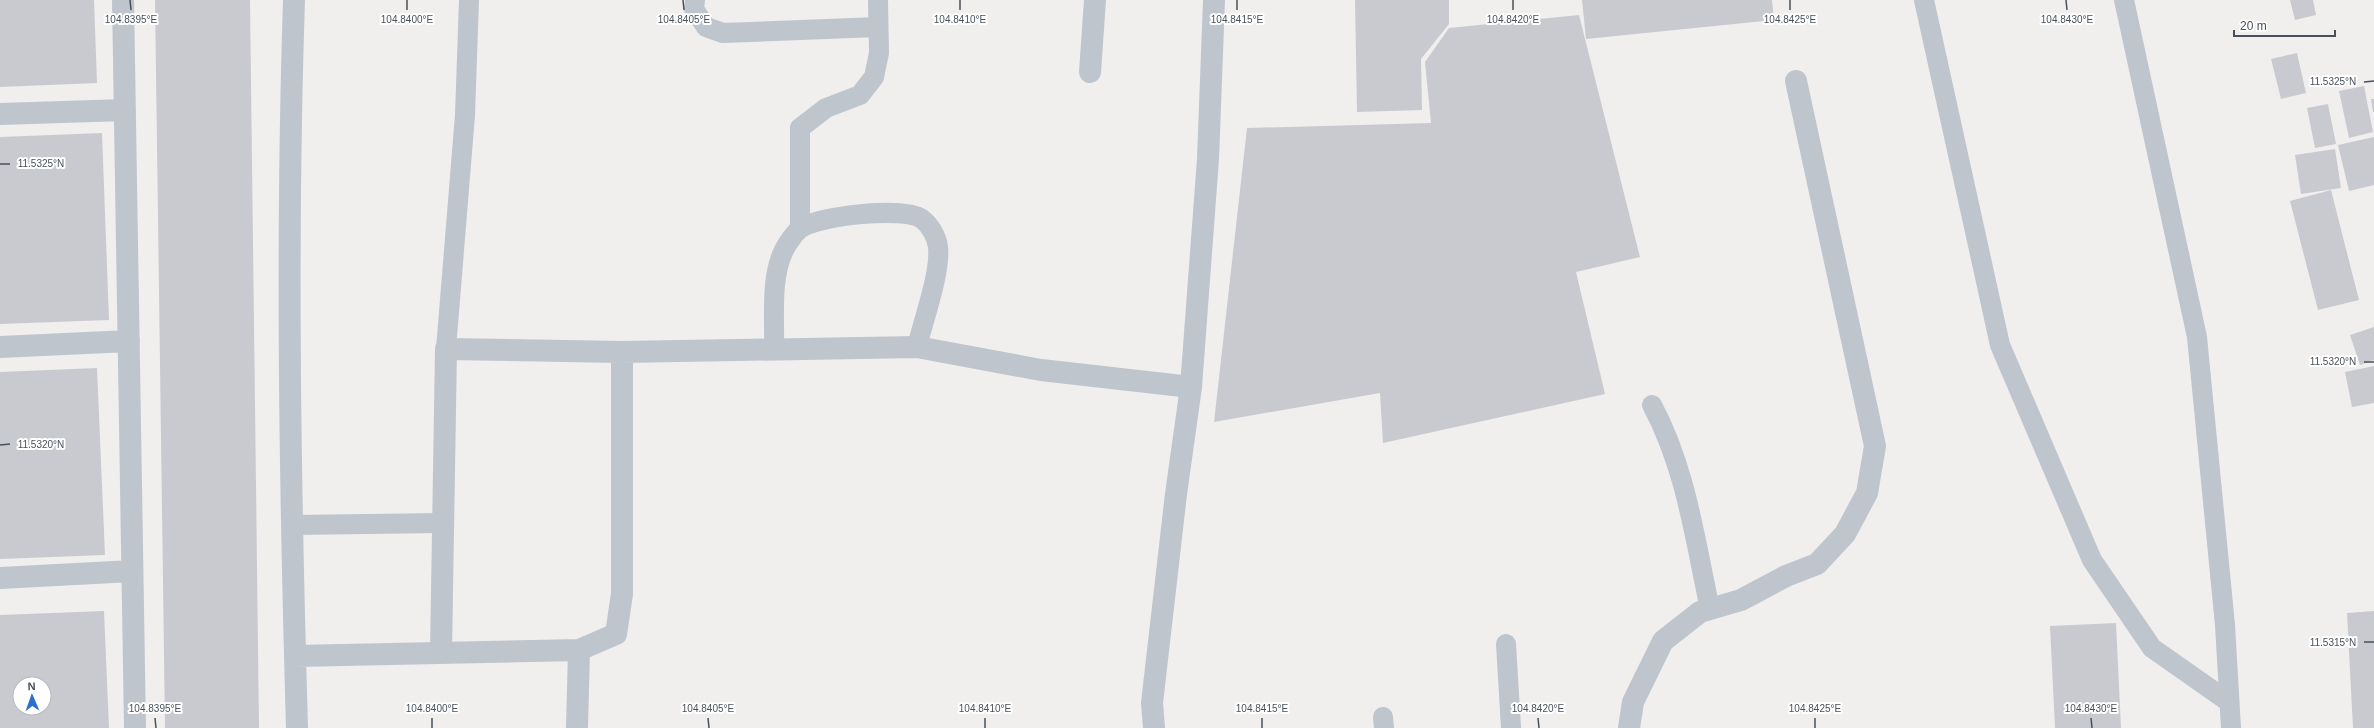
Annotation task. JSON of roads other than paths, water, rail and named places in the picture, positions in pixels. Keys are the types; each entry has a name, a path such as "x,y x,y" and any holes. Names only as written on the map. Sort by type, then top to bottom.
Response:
{"street":[{"path":"123,0 135,728"},
{"path":"294,0 289,145 292,525 297,728"},
{"path":"1090,72 1095,0"},
{"path":"1154,728 1152,703 1176,494 1191,387 1208,160 1214,0"},
{"path":"1629,728 1633,702 1663,641 1700,612 1742,600 1786,576 1817,564 1845,534 1867,493 1875,446 1796,81"},
{"path":"0,114 125,110"},
{"path":"0,347 129,341"},
{"path":"441,653 446,349 622,352 774,348 917,348 1042,370 1191,387"},
{"path":"295,656 579,650 616,634 622,594 622,352"},
{"path":"0,578 132,571"},
{"path":"577,728 579,650"}],"lane":[{"path":"446,349 465,115 469,0"},
{"path":"695,0 694,9 706,27 723,33 878,27"},
{"path":"800,228 800,128 826,108 860,95 874,77 879,53 878,0"},
{"path":"1924,0 2000,345 2092,560 2152,648 2229,702"},
{"path":"2124,0 2198,337 2225,625 2231,728"},
{"path":"774,348 776,276 784,250 800,228 826,218 894,211 921,218 932,229 938,246 937,266 917,348"},
{"path":"1652,405 1666,432 1678,463 1710,609"},
{"path":"292,525 442,523"},
{"path":"1506,644 1511,728"}]}
